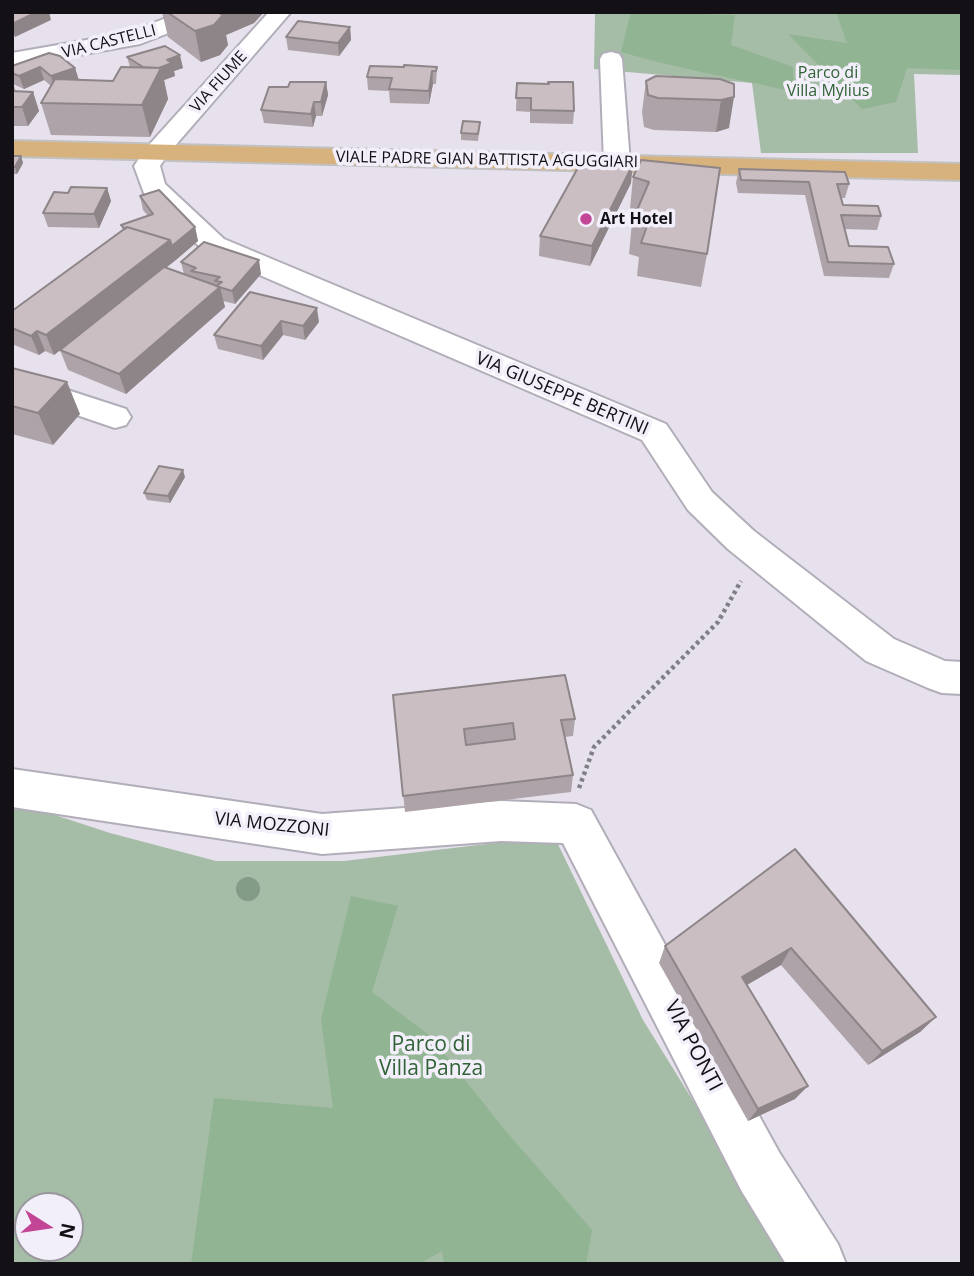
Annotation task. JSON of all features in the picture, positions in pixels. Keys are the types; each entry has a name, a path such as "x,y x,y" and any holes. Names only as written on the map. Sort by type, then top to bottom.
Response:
{"main road":[{"name":"VIALE PADRE GIAN BATTISTA AGUGGIARI","path":"12,148 962,172"}],"street":[{"name":"VIA CASTELLI","path":"12,61 132,39 202,12"},
{"name":"VIA FIUME","path":"157,151 281,12"},
{"path":"611,59 617,163"},
{"name":"VIA GIUSEPPE BERTINI","path":"157,151 147,166 153,187 214,245 654,432 700,501 740,540 880,650 942,677 962,678"},
{"path":"12,382 114,417"},
{"name":"VIA MOZZONI","path":"12,788 322,834 501,821 576,824"},
{"name":"VIA PONTI","path":"576,824 760,1171 818,1264"}],"path":[{"path":"576,824 580,780 594,747 718,622 741,581 740,540"}],"green space":[{"name":"Parco di Villa Mylius","path":"589,12 962,12 962,75 914,74 918,153 761,153 752,83 594,69 595,14"},
{"path":"631,12 735,15 731,45 793,67 794,92 621,52"},
{"path":"836,12 962,12 962,70 907,68 896,102 862,109 788,34 847,43"},
{"name":"Parco di Villa Panza","path":"12,801 110,833 216,861 344,861 554,836 643,1020 794,1264 12,1264"},
{"path":"351,896 398,906 372,992 430,1036 504,1129 592,1230 586,1264 444,1264 442,1251 419,1264 191,1264 214,1098 333,1108 321,1019"}],"building":[{"path":"12,12 37,12 12,24"},
{"path":"167,12 217,12 223,15 214,25 195,31"},
{"path":"298,21 350,27 338,43 286,37"},
{"path":"165,46 180,55 167,60 172,63 159,68 143,67 127,57"},
{"path":"49,53 60,56 75,68 51,76 40,67 19,76 12,73 12,66"},
{"path":"370,66 437,67 436,71 432,71 429,91 389,89 392,78 367,77"},
{"path":"121,67 161,68 142,105 41,103 55,79 113,81"},
{"path":"656,76 720,79 734,84 734,97 721,100 658,98 648,95 646,81"},
{"path":"290,82 326,82 321,102 314,102 311,114 261,110 269,87 288,87"},
{"path":"548,82 573,82 574,111 531,110 531,98 516,98 517,83 549,84"},
{"path":"12,91 33,92 22,107 12,107"},
{"path":"463,121 480,122 478,134 461,133"},
{"name":"Art Hotel","path":"585,155 633,164 592,246 540,236"},
{"path":"12,156 21,156 15,167 12,167"},
{"path":"641,160 720,168 707,254 641,243 647,226 632,222 649,182 633,177"},
{"path":"739,169 845,172 849,184 837,184 843,205 878,206 881,216 841,215 849,246 888,247 894,264 828,262 809,182 741,180"},
{"path":"71,187 107,188 94,214 43,213 54,192 68,193"},
{"path":"159,190 195,227 172,246 170,240 127,227 125,229 121,225 153,214 140,196"},
{"path":"127,227 170,240 46,335 37,331 31,336 12,328 12,311"},
{"path":"204,242 259,260 232,291 216,286 222,282 215,281 220,277 191,271 196,268 181,262"},
{"path":"164,267 220,287 119,374 60,350"},
{"path":"250,292 317,308 303,326 281,321 261,346 214,335"},
{"path":"12,368 67,382 38,413 12,406"},
{"path":"159,466 183,470 168,496 144,493"},
{"path":"565,675 575,719 561,720 573,775 403,796 393,695","holes":["513,723 515,739 466,745 464,729"]},
{"path":"795,849 936,1017 882,1051 791,948 742,977 808,1086 758,1109 665,946"}],"place":[{"name":"Art Hotel","path":"586,219"}]}
